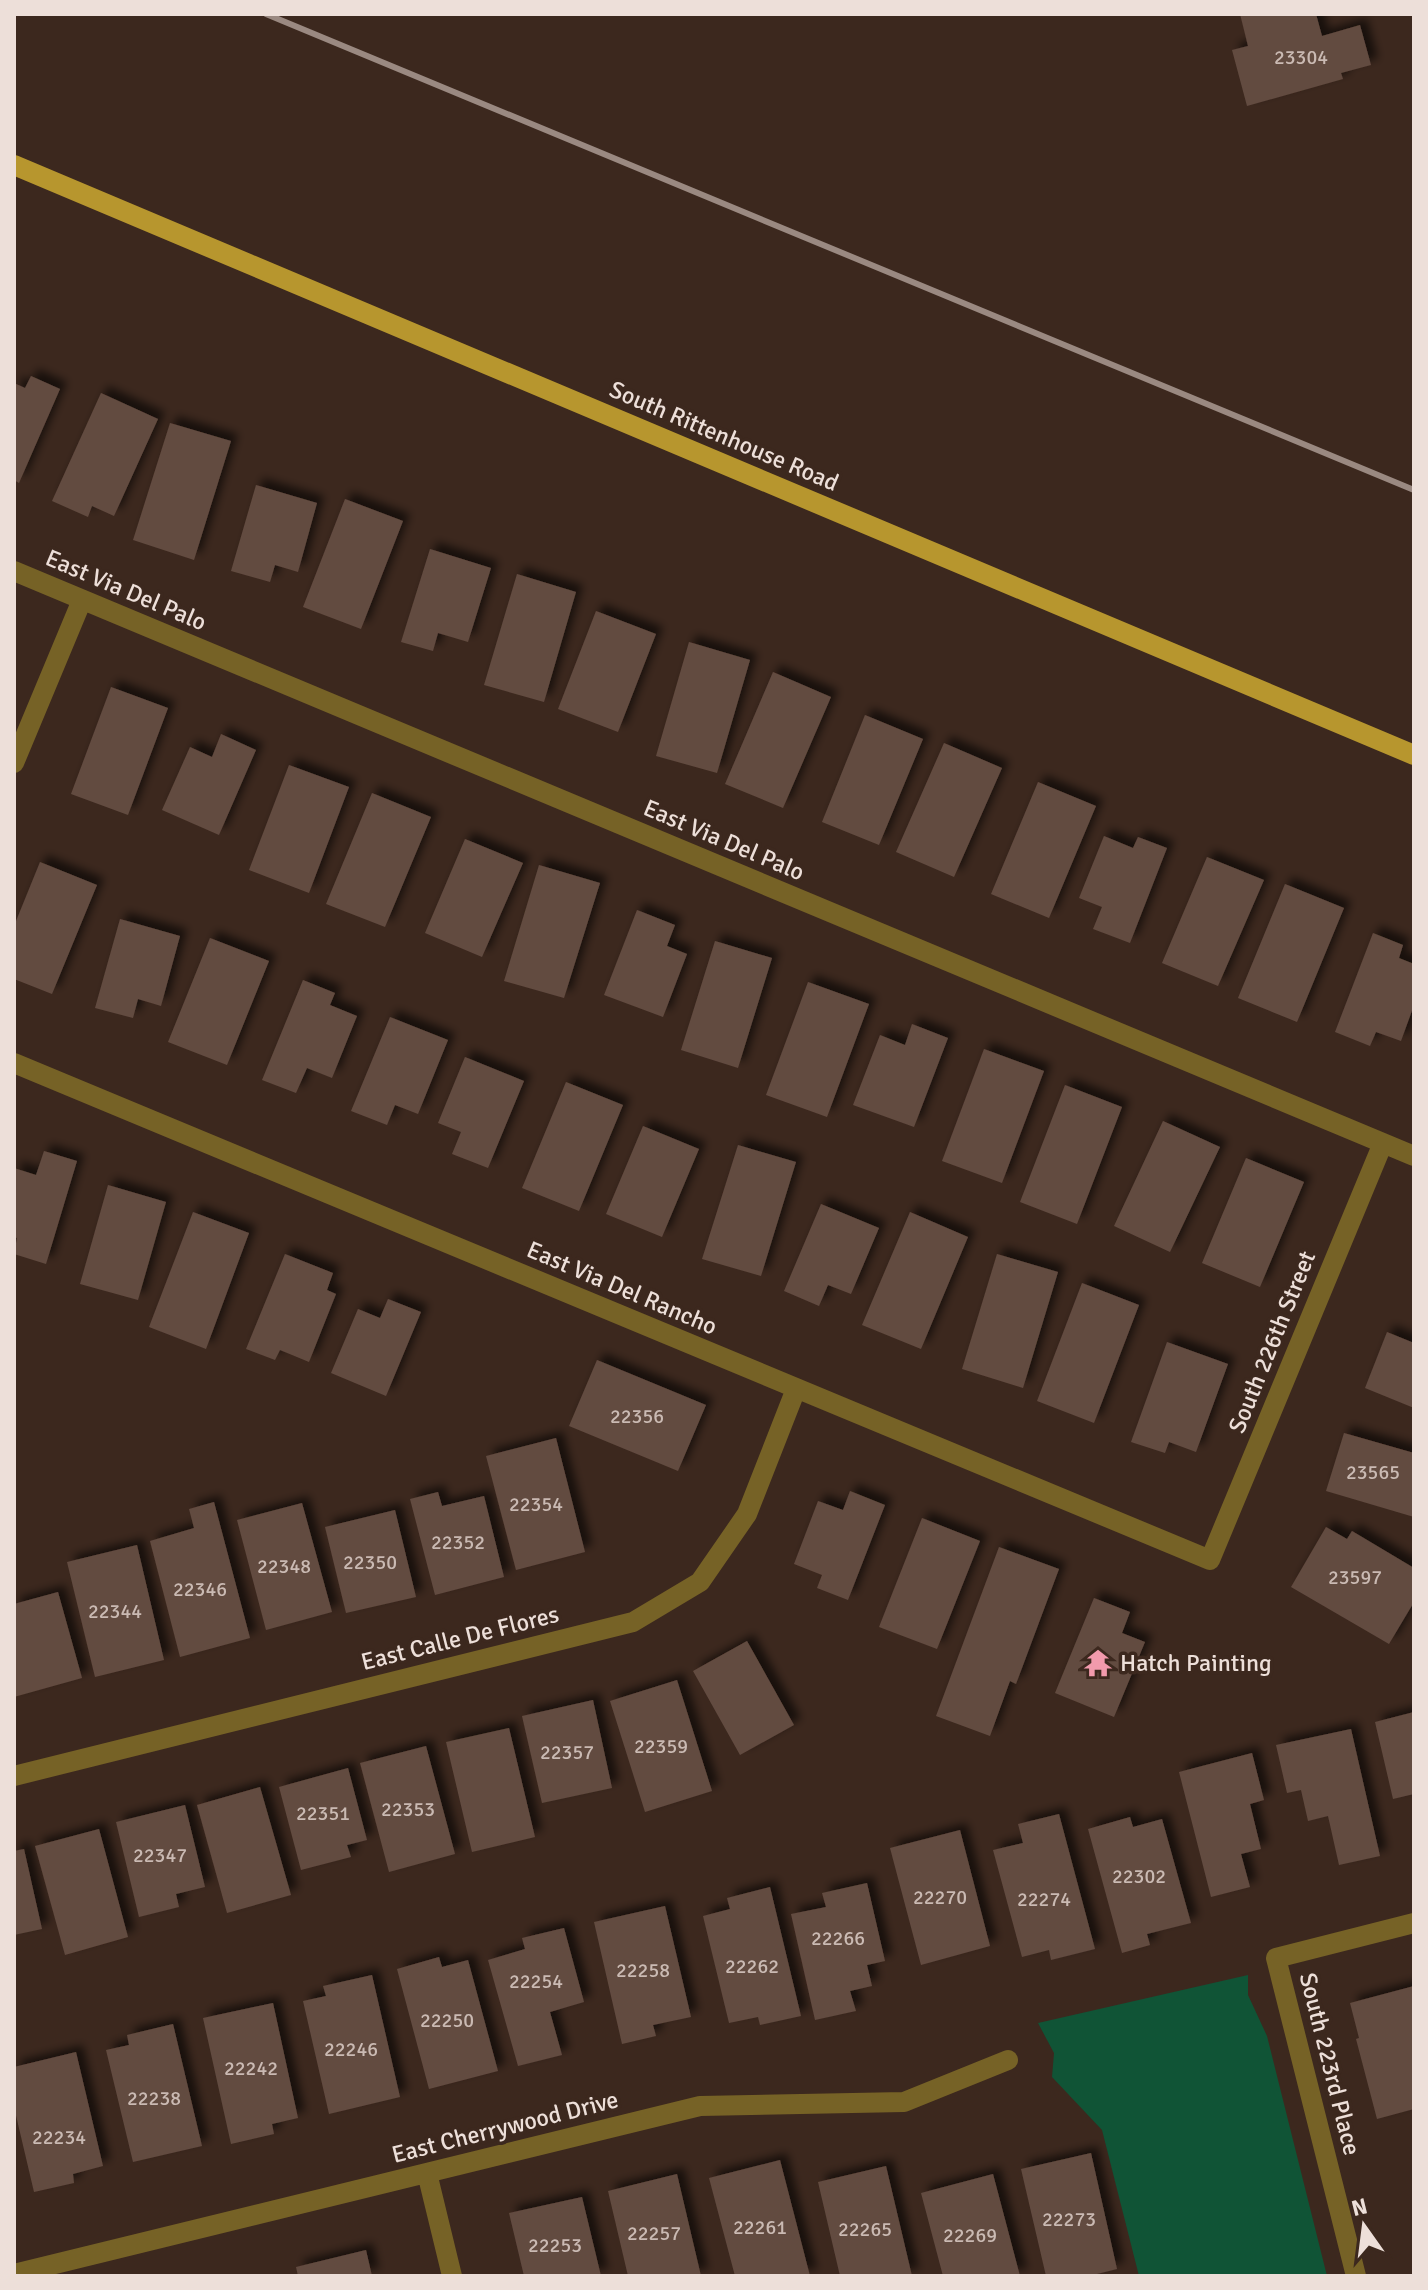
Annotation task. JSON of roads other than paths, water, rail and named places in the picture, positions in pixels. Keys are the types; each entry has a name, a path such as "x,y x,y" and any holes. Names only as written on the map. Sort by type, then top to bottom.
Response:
{"main road":[{"name":"South Rittenhouse Road","path":"14,165 1414,755"}],"street":[{"name":"East Via Del Palo","path":"14,571 1414,1156"},
{"path":"14,763 82,600"},
{"name":"East Via Del Rancho","path":"14,1063 1210,1560"},
{"name":"South 226th Street","path":"1210,1560 1383,1143"},
{"name":"East Calle De Flores","path":"14,1776 633,1622 700,1582 740,1525 796,1389"},
{"name":"South 223rd Place","path":"1356,2276 1276,1958 1414,1923"},
{"name":"East Cherrywood Drive","path":"14,2274 700,2106 904,2102 1008,2060"},
{"path":"427,2173 452,2276"}],"railway":[{"path":"266,14 1414,490"}],"place":[{"name":"Hatch Painting","path":"1098,1663"}]}
